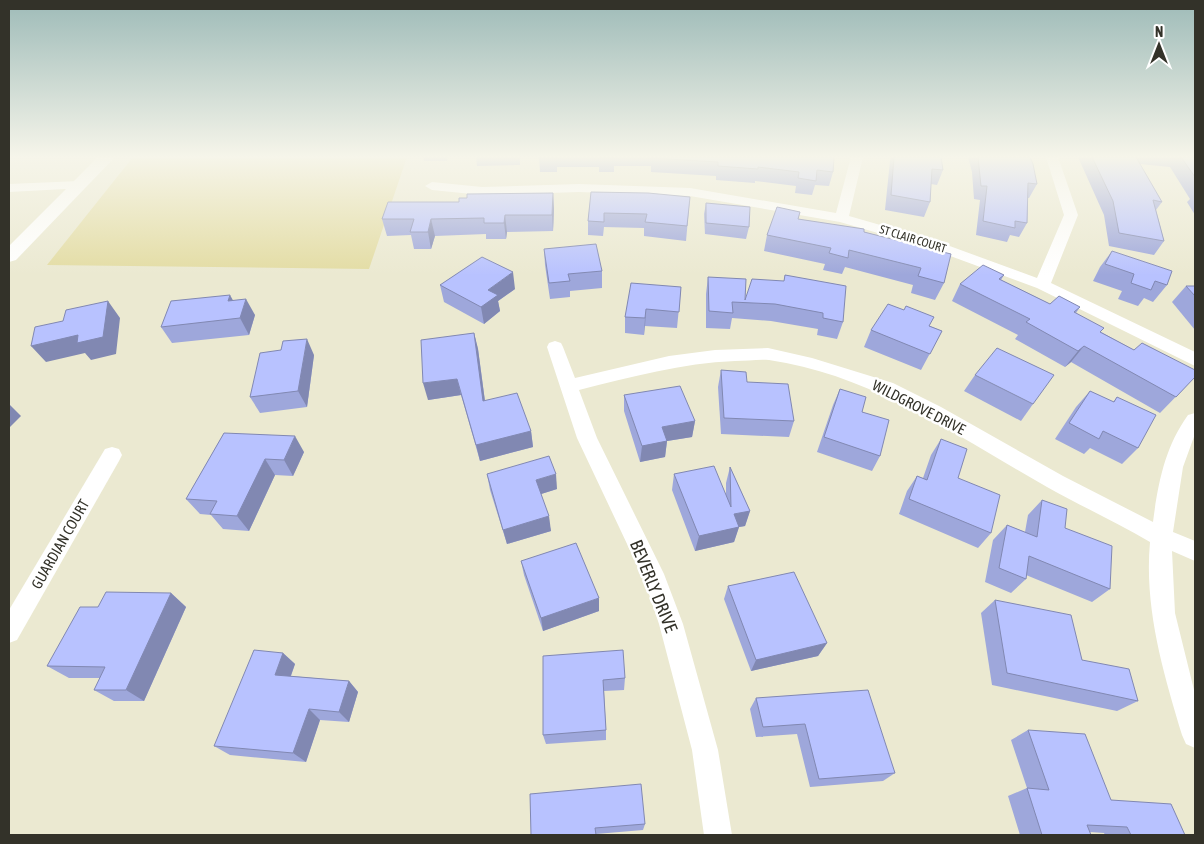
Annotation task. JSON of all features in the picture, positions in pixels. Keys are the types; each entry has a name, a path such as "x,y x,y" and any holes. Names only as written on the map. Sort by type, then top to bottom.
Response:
{"street":[{"path":"9,256 69,196"},
{"name":"ST CLAIR COURT","path":"716,196 842,218 931,244 1042,285 1167,344 1195,360"},
{"path":"842,218 847,196"},
{"path":"1042,285 1071,215 1065,196"},
{"name":"BEVERLY DRIVE","path":"555,348 565,371 568,386 587,438 656,580 671,624 705,750 718,835"},
{"name":"WILDGROVE DRIVE","path":"568,386 669,362 715,356 768,354 812,364 887,388 1161,537"},
{"path":"1195,420 1185,433 1173,461 1161,537 1160,573 1166,624 1195,735"},
{"name":"GUARDIAN COURT","path":"9,632 112,456"},
{"path":"1161,537 1195,551"}],"shaded area":[{"path":"102,196 394,196 369,269 47,265"}],"building":[{"path":"467,196 553,196 552,215 505,215 504,223 484,223 484,218 431,219 428,232 410,232 414,219 382,219 388,202 459,202 459,198 467,198"},
{"path":"591,196 690,197 687,226 645,222 647,214 604,213 604,222 588,221"},
{"path":"899,196 930,196 930,202"},
{"path":"986,196 1028,196 1027,223 1015,221 1015,228 983,221"},
{"path":"1111,196 1159,196 1162,202 1153,200 1164,241 1119,233"},
{"path":"706,203 750,207 749,227 706,223"},
{"path":"777,207 800,212 798,219 864,229 864,232 951,254 944,283 918,276 921,268 849,250 848,258 829,253 831,248 767,235"},
{"path":"596,244 602,271 568,274 570,281 549,283 544,249"},
{"path":"1112,251 1172,271 1167,285 1155,281 1151,290 1131,283 1134,274 1105,264"},
{"path":"482,257 513,272 488,290 498,295 481,307 440,285"},
{"path":"983,265 1004,275 999,279 1050,304 1059,296 1080,307 1074,312 1104,328 1100,332 1134,350 1142,343 1195,370 1195,377 1176,397 1084,346 1078,351 1026,322 1030,319 960,284"},
{"path":"785,275 846,286 843,322 823,318 823,313 775,304 732,302 733,313 709,311 708,277 746,279 745,300 752,279 784,281"},
{"path":"631,283 681,287 679,312 646,309 645,318 625,317"},
{"path":"1186,286 1195,286 1195,296"},
{"path":"230,295 228,301 246,299 240,318 161,327 171,301"},
{"path":"108,301 103,337 77,343 78,335 31,346 35,327 63,321 66,310"},
{"path":"888,304 904,310 906,306 934,317 929,326 942,331 930,354 871,330"},
{"path":"474,333 483,401 517,393 531,431 476,445 457,379 423,383 421,340"},
{"path":"307,339 298,391 250,397 260,353 281,350 283,341"},
{"path":"997,348 1054,375 1033,404 975,375"},
{"path":"721,370 746,372 747,382 788,384 794,421 724,418"},
{"path":"680,386 695,421 662,427 667,441 642,446 624,395"},
{"path":"840,389 866,397 862,412 889,420 880,456 824,437"},
{"path":"1090,391 1114,402 1117,397 1156,415 1138,448 1103,431 1099,439 1069,423"},
{"path":"224,433 295,436 284,460 265,459 237,516 210,514 217,501 186,499"},
{"path":"941,439 967,449 958,478 1000,495 991,533 909,499 917,476 927,480"},
{"path":"549,456 556,474 536,480 549,516 503,530 487,474"},
{"path":"714,466 731,507 730,467 750,511 734,514 739,527 699,536 674,474"},
{"path":"1042,500 1067,509 1065,528 1112,546 1110,589 1029,556 1026,579 999,568 1007,525 1037,537"},
{"path":"576,543 599,598 541,618 521,561"},
{"path":"794,572 827,643 756,660 728,586"},
{"path":"106,592 171,593 126,690 94,690 105,667 47,666 80,607 98,607"},
{"path":"995,600 1071,615 1082,660 1129,669 1138,701 1007,673"},
{"path":"254,650 283,653 275,675 349,681 339,712 309,709 293,753 214,746"},
{"path":"623,650 625,678 603,680 606,730 543,735 543,656"},
{"path":"868,690 895,773 819,779 805,724 763,727 756,698"},
{"path":"1028,730 1085,734 1111,800 1171,804 1185,835 1131,835 1127,827 1087,825 1091,835 1042,835 1027,788 1049,790"},
{"path":"641,784 645,824 595,828 596,835 531,835 530,794"}]}
